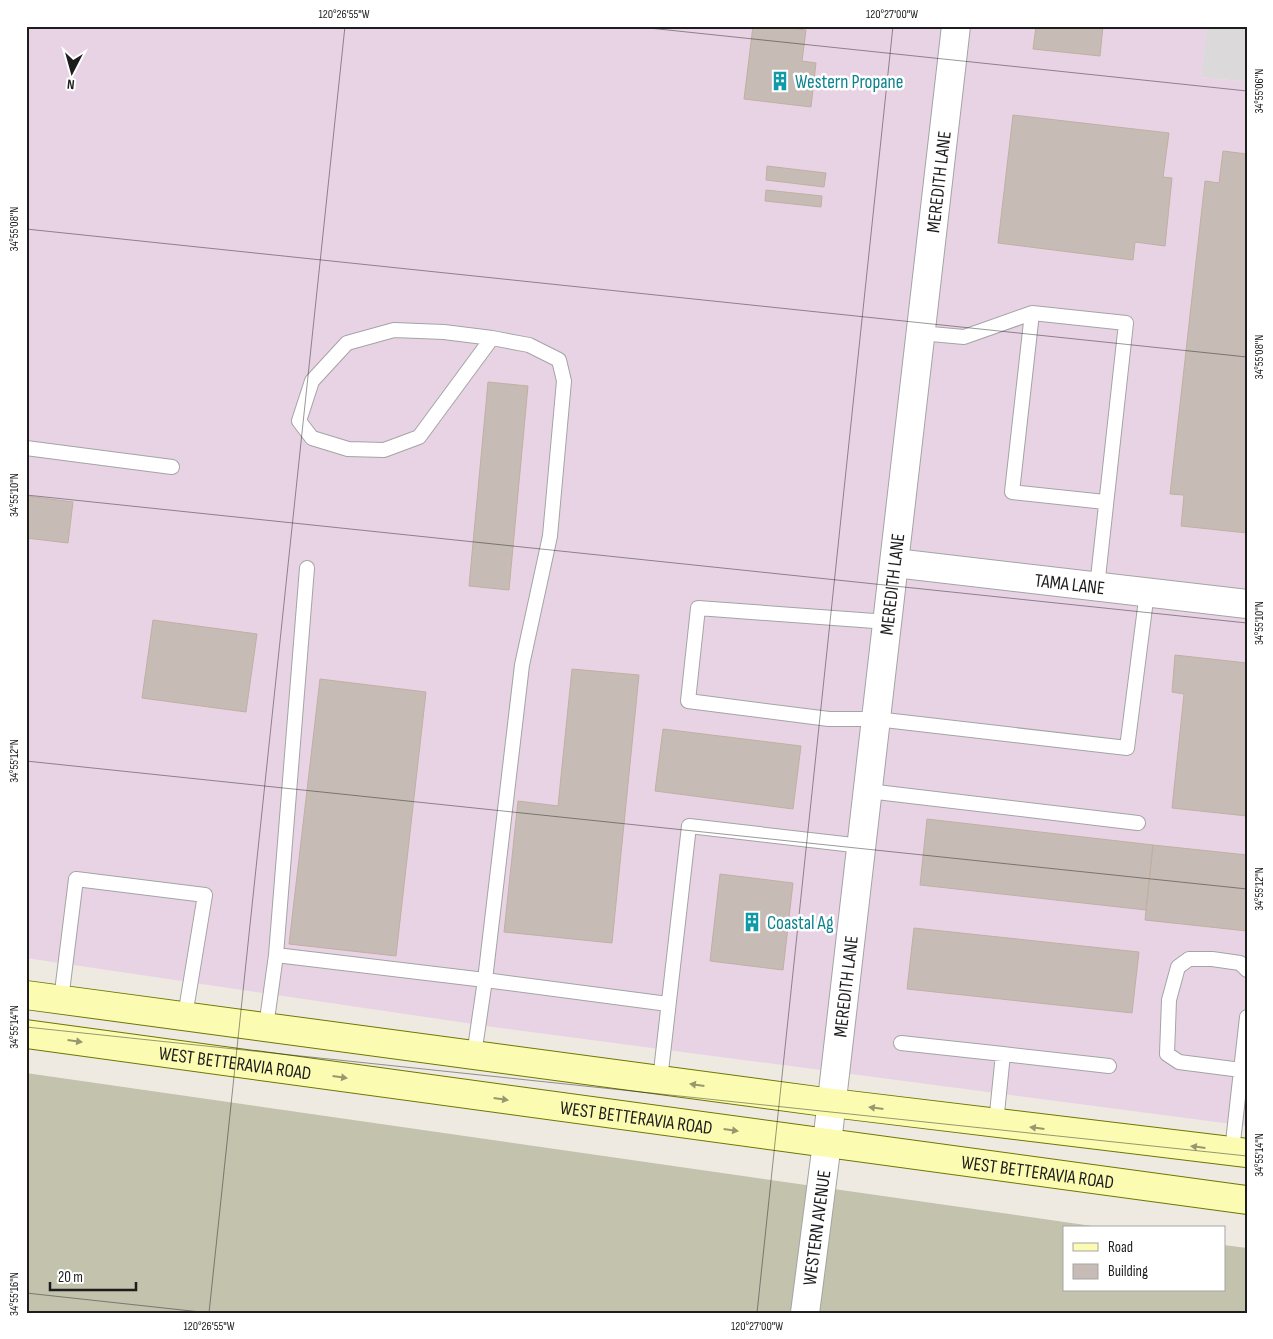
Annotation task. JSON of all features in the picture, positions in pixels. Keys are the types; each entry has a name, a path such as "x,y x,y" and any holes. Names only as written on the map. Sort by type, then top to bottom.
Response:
{"main road":[{"name":"WEST BETTERAVIA ROAD","path":"26,995 832,1103 1239,1152"},
{"name":"WEST BETTERAVIA ROAD","path":"26,1034 1247,1200"}],"street":[{"name":"MEREDITH LANE","path":"827,1143 956,26"},
{"name":"TAMA LANE","path":"894,563 1247,604"},
{"name":"WESTERN AVENUE","path":"805,1313 827,1143"}],"lane":[{"path":"1032,313 1012,492 1105,502"},
{"path":"920,334 964,337 1032,313 1126,324 1097,587"},
{"path":"474,1055 522,665 550,536 564,381 559,360 529,345 492,338 444,332 394,330 347,343 312,381 300,421 312,438 348,449 384,450 419,437 492,338"},
{"path":"26,448 172,467"},
{"path":"266,1027 276,955 307,568"},
{"path":"888,622 698,608 688,701 829,719 876,719 1127,748 1147,592"},
{"path":"868,791 1138,822"},
{"path":"660,1080 689,826 862,846"},
{"path":"61,1000 76,879 206,895 185,1016"},
{"path":"276,955 668,1004"},
{"path":"1241,1070 1179,1062 1167,1054 1169,1000 1178,967 1189,959 1212,959 1240,964 1247,970"},
{"path":"1239,1152 1241,1070 1247,1017"},
{"path":"901,1043 1109,1066"},
{"path":"996,1123 1004,1054"}],"shaded area":[{"path":"26,26 1207,26 1201,77 1247,82 1247,1126 500,1028 26,958"},
{"path":"1207,26 1247,26 1247,82 1201,77"},
{"path":"26,1073 1092,1226 1063,1226 1063,1292 1226,1292 1226,1245 1247,1248 1247,1313 26,1313"}],"building":[{"name":"Western Propane","path":"753,26 806,30 802,61 816,63 811,107 744,99"},
{"path":"1036,26 1103,26 1100,56 1033,49"},
{"path":"1013,115 1169,133 1163,177 1172,178 1165,246 1135,242 1133,260 998,243"},
{"path":"1223,151 1247,154 1247,533 1181,526 1184,495 1170,494 1205,181 1219,183"},
{"path":"767,166 826,173 824,187 766,180"},
{"path":"766,190 822,196 821,207 765,201"},
{"path":"488,382 528,386 509,590 469,586"},
{"path":"26,496 73,502 68,543 26,538"},
{"path":"153,620 257,634 246,712 142,698"},
{"path":"1175,655 1247,663 1247,816 1172,808 1184,694 1172,692"},
{"path":"572,669 639,675 612,943 504,932 518,801 558,806"},
{"path":"320,679 426,692 396,956 289,944"},
{"path":"663,729 801,746 793,809 655,791"},
{"path":"927,819 1153,845 1146,910 920,885"},
{"path":"1153,845 1247,855 1247,931 1145,920"},
{"name":"Coastal Ag","path":"720,874 793,883 783,970 710,961"},
{"path":"914,928 1139,952 1132,1013 907,989"}],"place":[{"name":"Western Propane","path":"780,81"},
{"name":"Coastal Ag","path":"752,922"}]}
